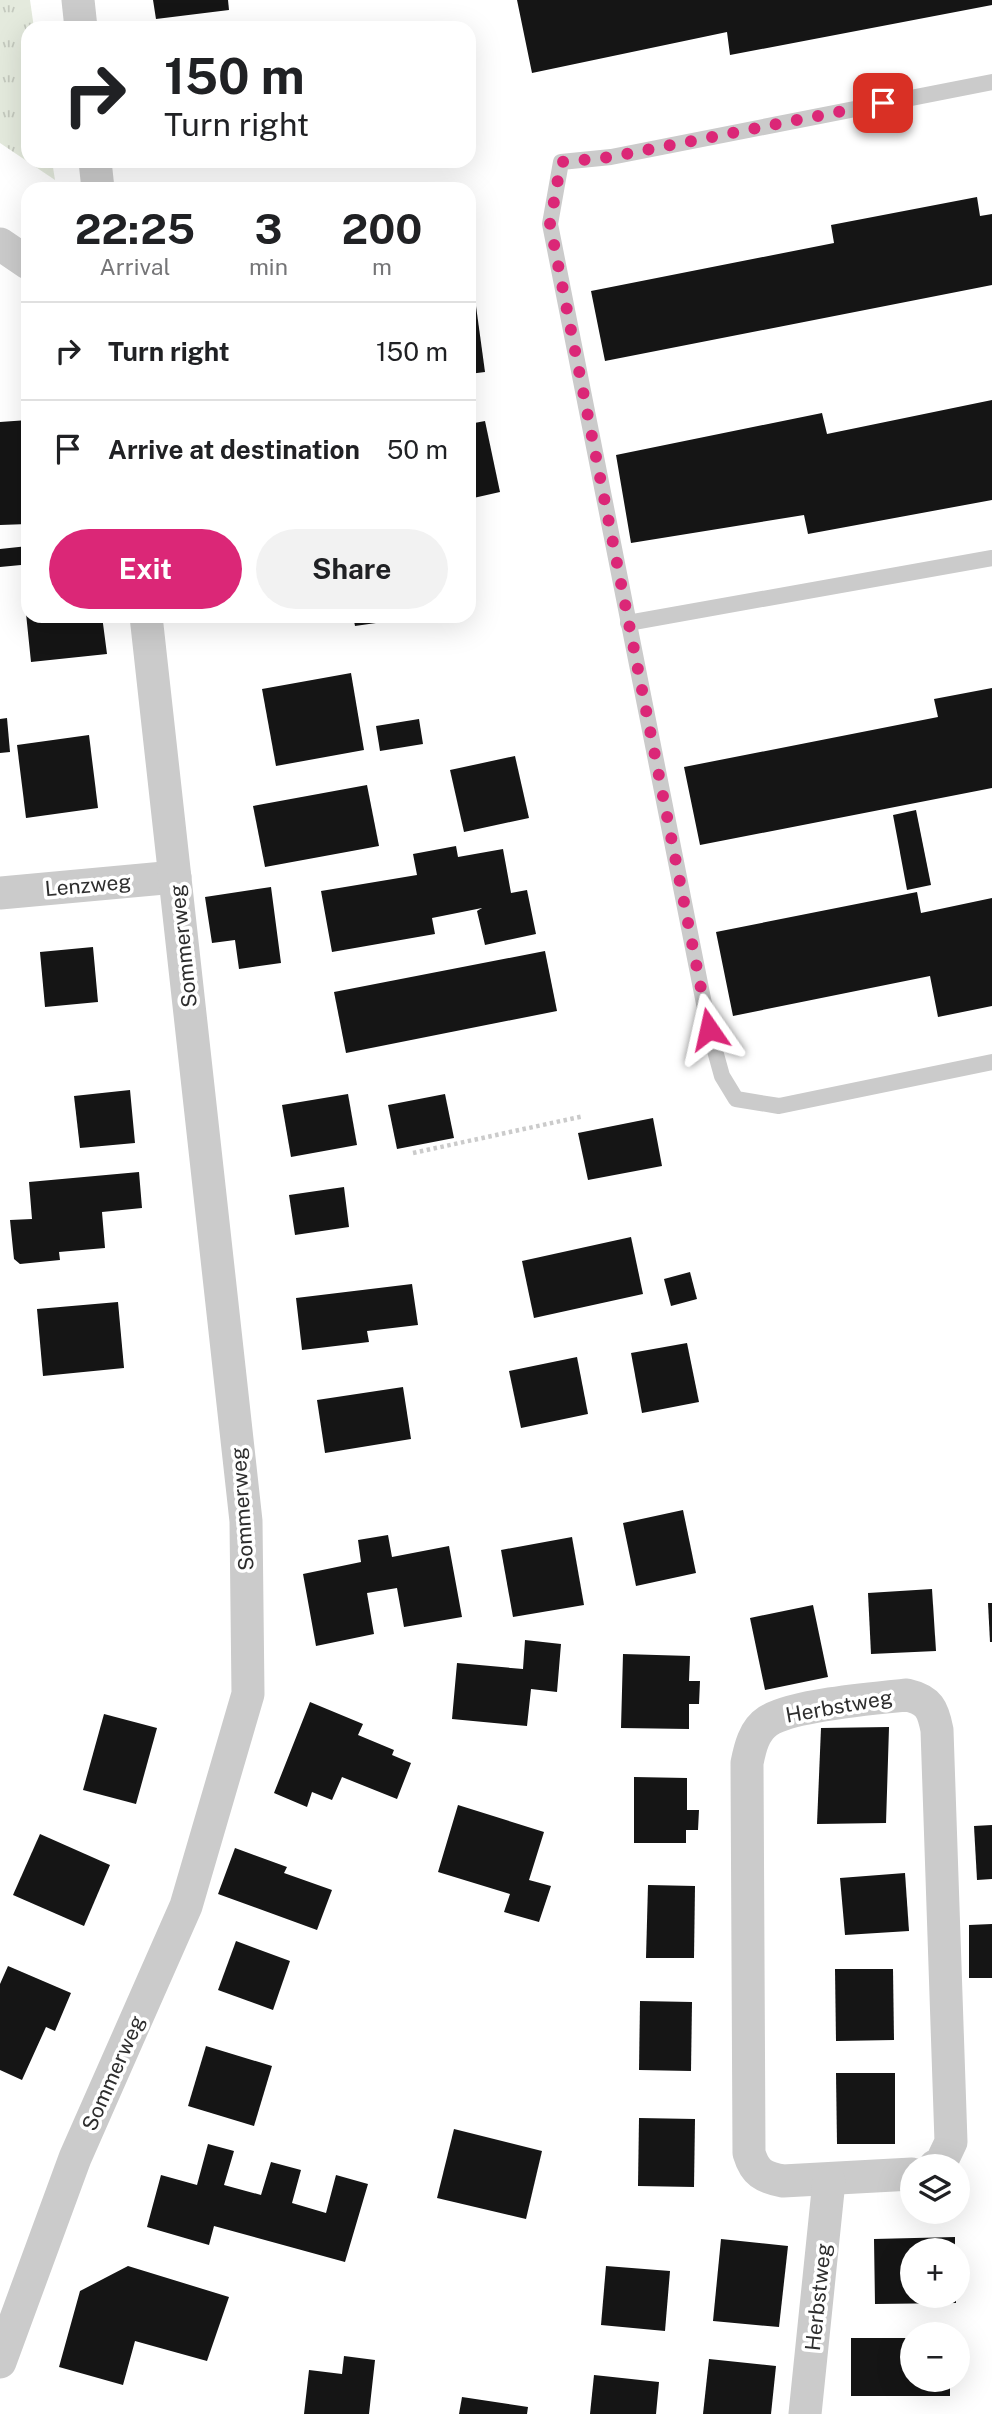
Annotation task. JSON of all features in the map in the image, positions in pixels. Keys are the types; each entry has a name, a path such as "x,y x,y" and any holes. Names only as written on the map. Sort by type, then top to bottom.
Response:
{"street":[{"path":"78,0 80,21"},
{"path":"0,244 21,258"},
{"name":"Sommerweg","path":"0,2362 75,2158 186,1906 248,1694 246,1521 147,623"},
{"name":"Lenzweg","path":"0,893 175,877"},
{"name":"Herbstweg","path":"900,2175 829,2181 783,2181 762,2177 753,2166 749,2153 747,1763 752,1740 767,1721 788,1713 907,1695 923,1699 934,1711 937,1730 951,2142 946,2154"},
{"name":"Herbstweg","path":"804,2414 829,2181"}],"lane":[{"path":"992,82 611,157 561,162 550,224 709,1029 722,1076 736,1099 779,1106 992,1062"},
{"path":"628,623 992,558"}],"path":[{"path":"413,1153 584,1116"}],"green space":[{"path":"0,0 30,0 33,21 21,21 21,157 0,143"},
{"path":"37,168 53,168 55,180"}],"building":[{"path":"153,0 228,0 229,10 156,19"},
{"path":"517,0 992,0 992,5 730,55 727,32 532,73"},
{"path":"977,197 980,216 992,214 992,285 605,361 591,291 834,243 831,225"},
{"path":"476,306 485,372 476,373"},
{"path":"992,400 992,500 808,534 804,515 631,543 616,455 822,413 827,434"},
{"path":"21,420 21,524 0,525 0,422"},
{"path":"485,421 500,492 476,497 476,423"},
{"path":"21,547 21,565 0,567 0,549"},
{"path":"27,623 103,623 107,654 31,662"},
{"path":"354,623 376,623 355,626"},
{"path":"351,673 364,750 276,766 262,689"},
{"path":"992,688 992,788 700,845 684,767 938,717 934,699"},
{"path":"7,718 10,752 0,753 0,719"},
{"path":"419,719 423,744 380,751 376,726"},
{"path":"89,735 98,808 26,818 17,745"},
{"path":"515,756 529,818 464,832 450,770"},
{"path":"367,785 379,846 265,867 253,806"},
{"path":"916,810 931,885 907,890 893,815"},
{"path":"456,846 458,857 503,849 511,893 527,890 536,934 485,945 477,911 482,908 432,918 435,934 332,952 321,891 417,875 413,854"},
{"path":"271,887 281,963 239,969 235,940 212,943 205,897"},
{"path":"917,892 921,913 992,898 992,1006 938,1017 930,976 733,1016 716,932"},
{"path":"93,947 98,1002 45,1007 40,952"},
{"path":"545,951 557,1011 346,1053 334,992"},
{"path":"130,1090 135,1143 80,1148 74,1096"},
{"path":"348,1094 357,1145 291,1157 282,1105"},
{"path":"445,1094 454,1138 397,1149 388,1105"},
{"path":"653,1118 662,1166 588,1180 578,1133"},
{"path":"139,1172 142,1208 102,1212 105,1248 59,1252 60,1260 20,1264 14,1259 10,1220 32,1219 29,1182"},
{"path":"344,1187 349,1227 295,1235 289,1195"},
{"path":"631,1237 643,1294 534,1318 522,1261"},
{"path":"690,1272 697,1299 671,1306 664,1279"},
{"path":"412,1284 418,1325 367,1331 369,1342 302,1350 296,1298"},
{"path":"118,1302 124,1368 43,1376 37,1309"},
{"path":"687,1343 699,1402 642,1413 631,1353"},
{"path":"577,1357 588,1414 521,1428 509,1371"},
{"path":"403,1387 411,1439 325,1453 317,1400"},
{"path":"683,1510 696,1573 636,1586 623,1523"},
{"path":"388,1535 392,1557 449,1546 462,1617 404,1627 397,1588 367,1593 374,1634 316,1646 303,1574 361,1562 358,1540"},
{"path":"572,1537 584,1605 513,1617 501,1550"},
{"path":"932,1589 936,1651 871,1654 868,1593"},
{"path":"988,1603 992,1603 992,1642 990,1642"},
{"path":"813,1605 828,1677 765,1690 750,1618"},
{"path":"525,1640 561,1644 557,1692 531,1689 527,1726 452,1719 457,1663 523,1669"},
{"path":"623,1654 690,1656 689,1681 700,1681 699,1704 689,1704 689,1729 621,1728"},
{"path":"310,1702 363,1724 358,1735 394,1750 392,1755 411,1763 397,1799 342,1777 332,1800 312,1792 307,1807 274,1793"},
{"path":"104,1714 157,1728 136,1804 83,1790"},
{"path":"889,1727 886,1823 817,1824 821,1728"},
{"path":"634,1777 687,1778 687,1810 699,1810 698,1830 686,1830 686,1843 634,1843"},
{"path":"458,1805 544,1832 529,1880 551,1886 539,1922 504,1912 510,1894 438,1872"},
{"path":"992,1825 992,1879 977,1880 974,1826"},
{"path":"40,1834 110,1865 84,1926 13,1895"},
{"path":"235,1848 287,1867 284,1873 332,1890 317,1930 218,1894"},
{"path":"905,1873 909,1931 845,1935 840,1878"},
{"path":"648,1885 695,1886 694,1958 646,1958"},
{"path":"992,1924 992,1978 969,1978 969,1925"},
{"path":"236,1941 290,1961 273,2010 218,1990"},
{"path":"8,1966 71,1993 55,2031 46,2027 22,2080 0,2070 0,1984"},
{"path":"835,1969 893,1969 894,2040 836,2041"},
{"path":"640,2001 692,2002 691,2071 639,2070"},
{"path":"206,2046 272,2066 254,2126 188,2106"},
{"path":"836,2073 895,2073 895,2144 837,2144"},
{"path":"639,2118 695,2119 694,2187 638,2186"},
{"path":"454,2129 542,2151 526,2219 437,2198"},
{"path":"208,2144 234,2151 224,2185 261,2195 271,2162 301,2170 292,2203 326,2213 336,2175 368,2184 345,2262 214,2226 209,2245 147,2227 161,2175 197,2185"},
{"path":"900,2238 900,2304 875,2304 874,2239"},
{"path":"721,2239 788,2246 779,2327 713,2321"},
{"path":"128,2266 229,2297 207,2361 135,2341 123,2385 59,2367 80,2291"},
{"path":"606,2266 670,2271 665,2331 601,2325"},
{"path":"851,2338 900,2338 900,2392 950,2392 950,2396 851,2396"},
{"path":"344,2356 375,2360 369,2414 304,2414 309,2370 342,2374"},
{"path":"709,2359 776,2366 771,2414 703,2414"},
{"path":"594,2375 659,2382 656,2414 590,2414"},
{"path":"462,2397 528,2407 527,2414 459,2414"}],"route":[{"path":"709,1029 550,224 561,162 611,157 883,103"}]}
